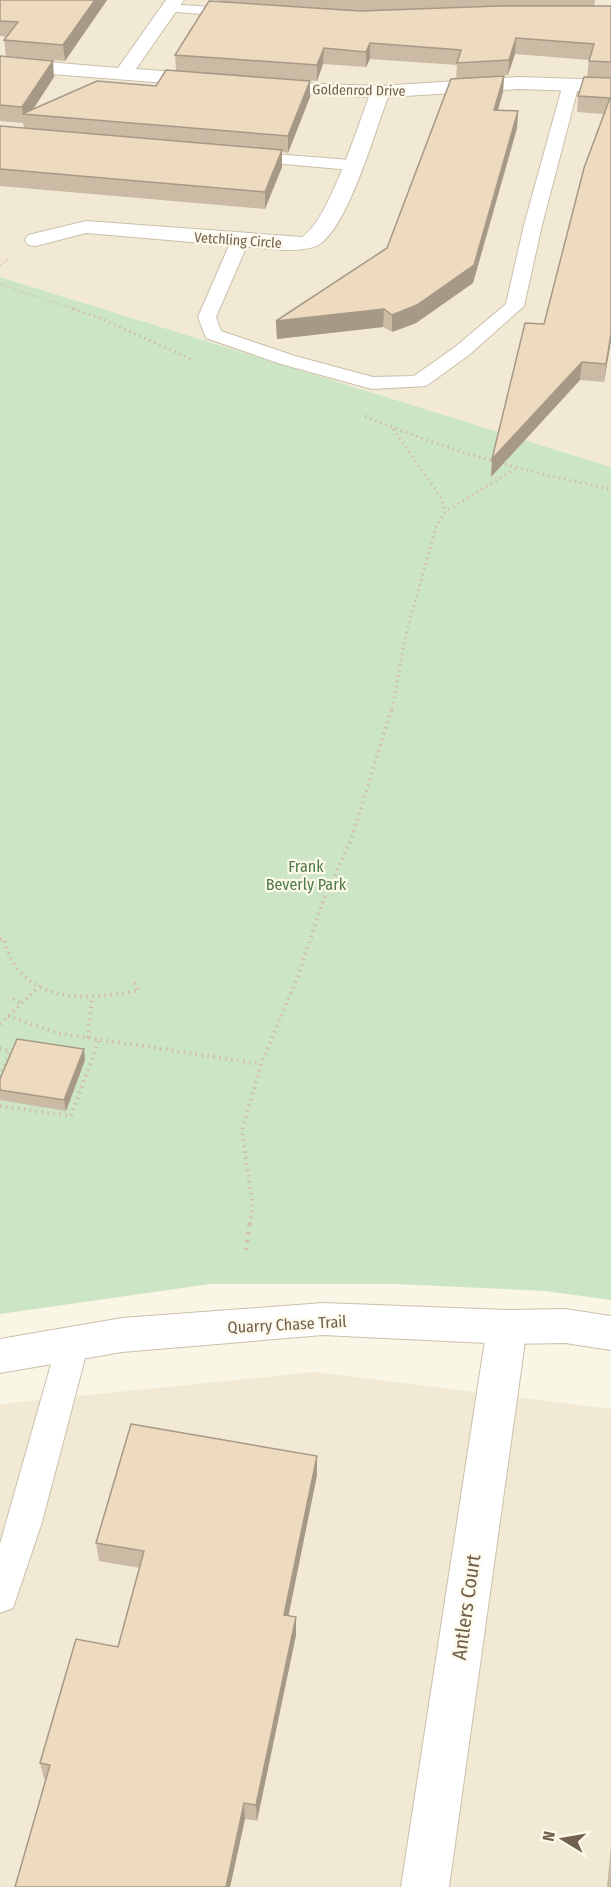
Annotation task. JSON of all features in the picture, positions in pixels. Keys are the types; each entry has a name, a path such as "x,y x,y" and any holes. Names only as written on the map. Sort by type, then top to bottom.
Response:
{"street":[{"path":"124,73 172,4"},
{"path":"0,64 219,82"},
{"name":"Goldenrod Drive","path":"243,84 380,92 519,83 611,86"},
{"name":"Vetchling Circle","path":"36,240 86,227 240,241 293,244 312,240 328,222 380,92"},
{"name":"Quarry Chase Trail","path":"0,1356 122,1335 323,1319 507,1327 565,1326 611,1333"},
{"name":"Antlers Court","path":"425,1887 507,1327"}],"lane":[{"path":"172,4 257,15"},
{"path":"240,241 207,317 213,334 288,360 372,383 419,382 462,351 515,306 533,225 571,84"},
{"path":"235,156 351,165"},
{"path":"0,1596 25,1522 73,1343"}],"path":[{"path":"392,428 440,496 446,511"},
{"path":"246,1250 253,1207 242,1131 261,1064 298,976 324,898 351,840 372,779 392,709 406,634 436,526 446,511 515,469"},
{"path":"0,939 4,939 10,960 28,981 55,992 92,998 115,996 139,990 134,983"},
{"path":"0,1024 40,986"},
{"path":"88,1038 92,998"},
{"path":"13,999 22,1004"},
{"path":"8,1016 57,1033 261,1064"},
{"path":"0,1106 71,1116 99,1040"},
{"path":"0,1048 10,1052 0,1077"}],"shaded area":[{"path":"0,0 611,0 611,467 0,277"},
{"path":"314,1372 611,1409 611,1887 0,1887 0,1404"}],"green space":[{"name":"Frank Beverly Park","path":"0,277 611,467 611,1300 545,1291 395,1284 210,1284 0,1314"}],"building":[{"path":"0,0 95,0 63,45 4,40 18,22 0,21"},
{"path":"209,1 360,11 499,6 611,6 611,62 589,61 594,44 516,38 509,60 457,63 461,50 370,43 366,52 324,48 317,65 175,55"},
{"path":"0,56 53,61 22,107 0,105"},
{"path":"166,70 310,81 288,136 22,114 97,81 156,86"},
{"path":"504,76 494,110 518,111 474,265 417,305 392,315 384,309 276,321 387,248 451,79"},
{"path":"584,77 611,78 611,334 606,364 582,362 492,459 525,323 544,324 584,168 610,98 578,96"},
{"path":"0,126 282,150 265,192 0,169"},
{"path":"17,1039 84,1049 64,1100 0,1090 0,1079"},
{"path":"131,1424 317,1456 284,1615 296,1617 256,1805 244,1803 226,1887 15,1887 50,1765 40,1763 76,1639 118,1647 144,1551 96,1543"}]}
